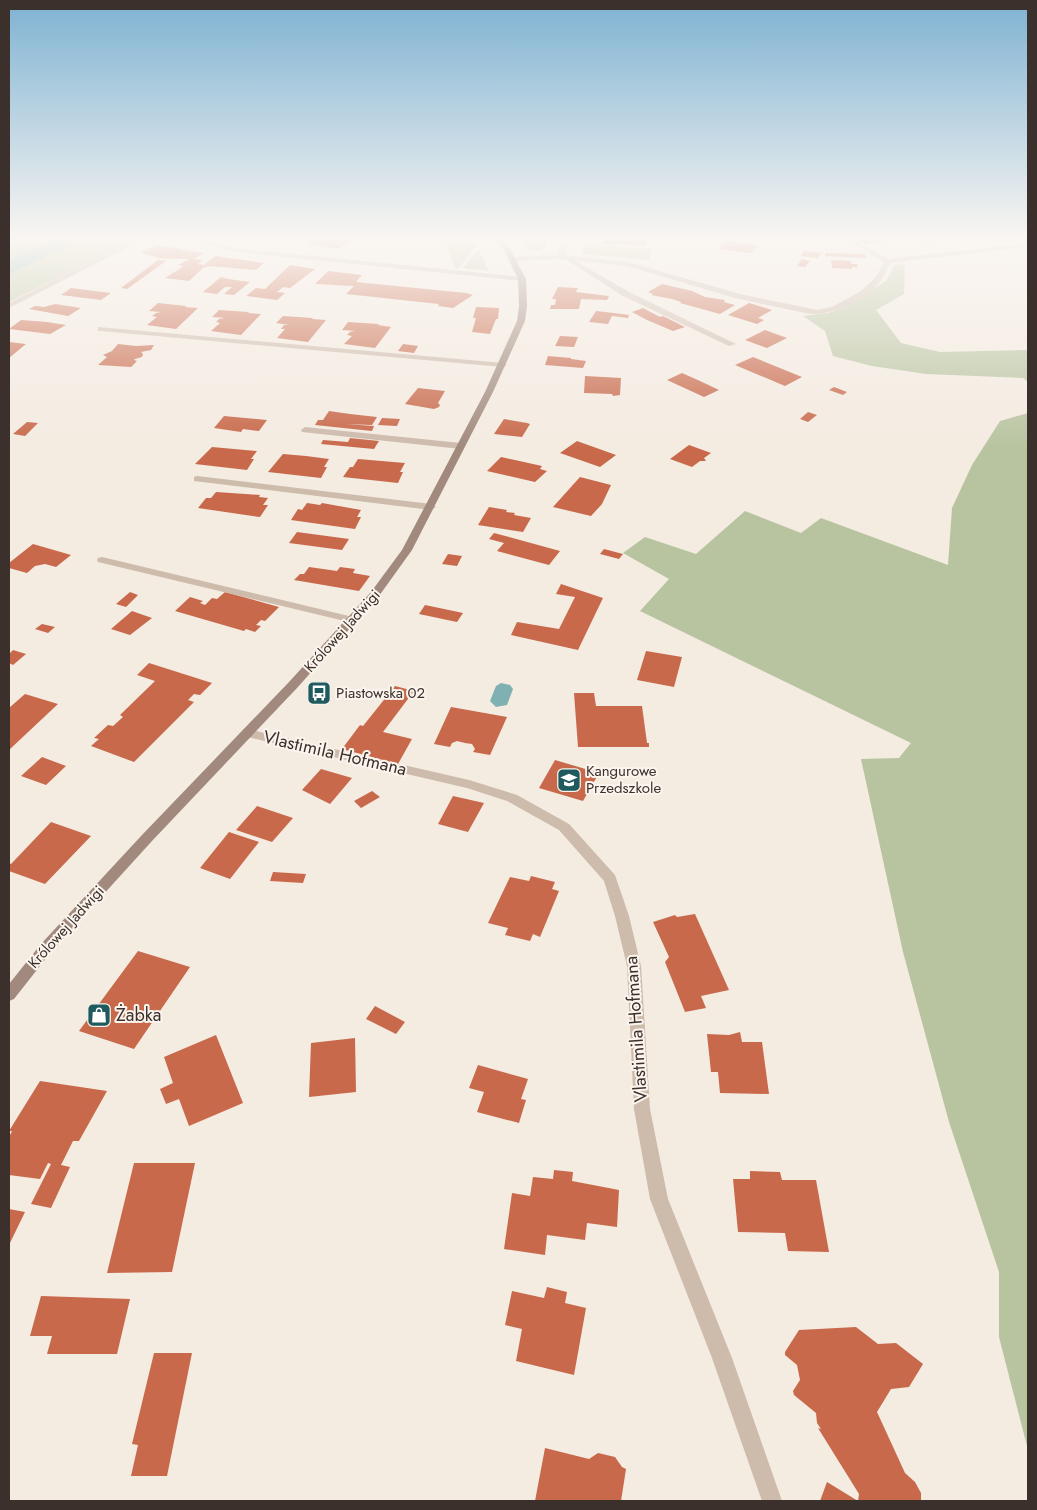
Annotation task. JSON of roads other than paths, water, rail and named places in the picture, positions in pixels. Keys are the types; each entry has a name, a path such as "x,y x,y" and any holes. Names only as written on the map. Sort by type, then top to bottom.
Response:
{"street":[{"name":"Królowej Jadwigi","path":"9,995 46,948 376,594 402,557 431,507 503,365 521,321 523,307"},
{"path":"655,307 732,344"},
{"path":"790,307 810,312 830,310 834,307"},
{"path":"101,328 503,365"},
{"path":"305,430 461,446"},
{"path":"198,479 431,507"},
{"path":"102,560 353,620"},
{"name":"Vlastimila Hofmana","path":"247,733 469,784 512,798 564,827 610,879 622,916 634,966 642,1109 659,1198 722,1358 772,1501"}],"water":[{"path":"501,683 510,685 513,689 507,705 496,707 490,701 496,686"}],"place":[{"name":"Piastowska 02","path":"319,693"},
{"name":"Kangurowe Przedszkole","path":"569,780"},
{"name":"Żabka","path":"99,1015"}]}
